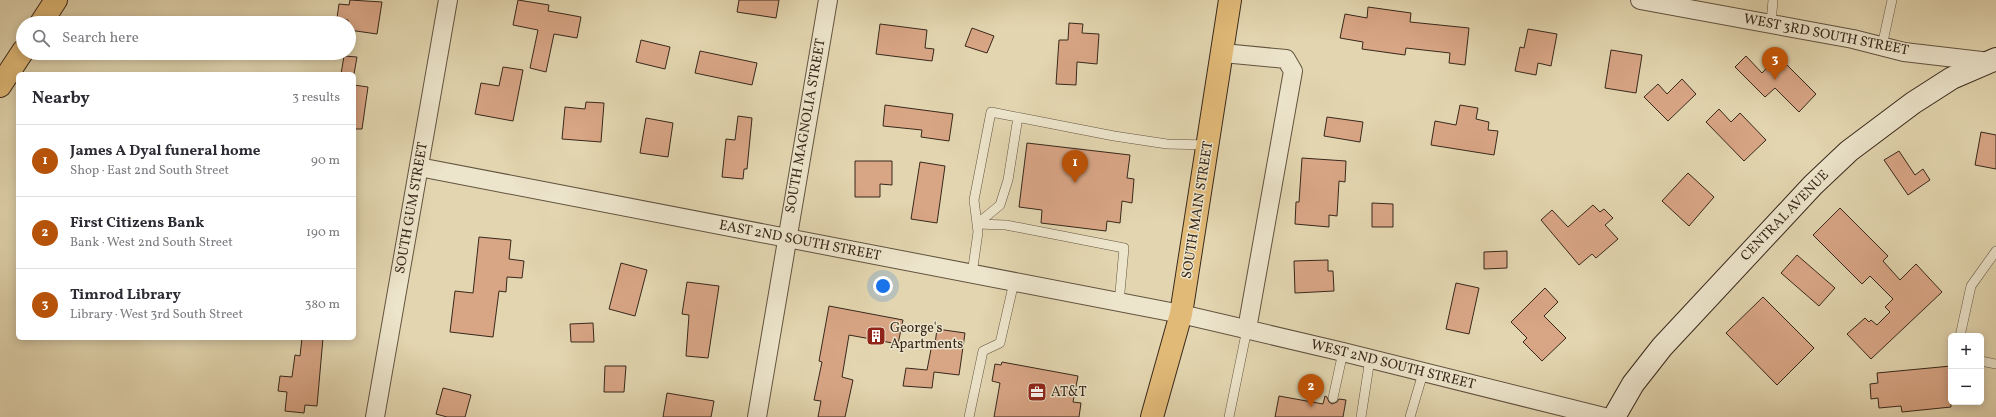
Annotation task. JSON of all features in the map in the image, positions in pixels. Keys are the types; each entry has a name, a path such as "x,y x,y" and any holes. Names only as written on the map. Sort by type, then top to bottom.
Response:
{"main road":[{"path":"46,16 56,0"},
{"name":"SOUTH MAIN STREET","path":"1152,417 1181,314 1223,53 1230,0"},
{"path":"0,86 17,60"}],"street":[{"name":"SOUTH GUM STREET","path":"376,417 448,0"},
{"name":"SOUTH MAGNOLIA STREET","path":"757,417 828,0"},
{"name":"WEST 3RD SOUTH STREET","path":"1640,0 1697,5 1904,52 1993,60"},
{"path":"1223,53 1286,59 1293,71 1247,330"},
{"name":"CENTRAL AVENUE","path":"1614,417 1633,384 1662,347 1813,185 1848,152 1912,103 1952,78 1993,60"},
{"name":"EAST 2ND SOUTH STREET","path":"419,168 1181,314"},
{"name":"WEST 2ND SOUTH STREET","path":"1181,314 1343,352 1604,417"}],"lane":[{"path":"1771,23 1773,0"},
{"path":"1882,46 1892,0"},
{"path":"972,274 978,232 974,200 991,112 1114,136 1167,144 1208,145"},
{"path":"977,224 1000,204 1008,180 1018,117"},
{"path":"977,224 1006,225 1124,248 1119,302"},
{"path":"1961,333 1971,286 1996,251"},
{"path":"969,417 983,351 993,348 1000,343 1014,282"},
{"path":"1229,417 1247,330"},
{"path":"1333,398 1343,352"},
{"path":"1360,417 1370,359"},
{"path":"1984,362 1996,364"},
{"path":"1410,417 1423,373"}],"building":[{"path":"350,0 382,2 377,34 356,31 356,16 337,16 339,4 349,5"},
{"path":"518,0 549,5 548,11 581,17 577,38 554,34 546,72 530,68 538,30 513,25"},
{"path":"739,0 779,0 776,18 737,12"},
{"path":"1368,7 1411,13 1410,22 1469,28 1465,65 1449,63 1450,53 1406,48 1405,55 1362,49 1363,42 1340,38 1345,14 1367,18"},
{"path":"1069,23 1083,24 1082,33 1099,34 1097,64 1077,62 1076,85 1056,84 1059,40 1068,40"},
{"path":"880,24 927,30 925,48 934,49 932,61 876,54"},
{"path":"972,28 994,36 987,53 965,46"},
{"path":"1528,29 1557,34 1551,66 1538,63 1536,75 1515,71 1520,47 1524,48"},
{"path":"641,40 670,47 665,69 636,62"},
{"path":"1611,50 1642,55 1636,93 1605,88"},
{"path":"700,51 757,63 752,85 695,73"},
{"path":"1746,56 1762,73 1778,56 1816,94 1799,112 1775,88 1765,97 1735,67"},
{"path":"357,57 354,72 341,72 343,60 356,60"},
{"path":"503,67 523,70 513,121 475,114 481,83 499,86"},
{"path":"1682,79 1696,94 1668,121 1644,97 1658,84 1667,94"},
{"path":"356,85 368,87 362,129 356,129"},
{"path":"586,102 604,103 601,142 562,139 565,107 585,109"},
{"path":"885,105 953,114 949,141 921,137 922,130 883,126"},
{"path":"1460,105 1478,108 1476,119 1489,122 1488,130 1498,131 1494,155 1431,145 1435,121 1456,125"},
{"path":"1719,109 1731,122 1740,113 1766,140 1744,161 1706,122"},
{"path":"738,116 752,118 747,169 744,169 743,179 722,177 726,139 735,140"},
{"path":"1327,117 1363,122 1360,142 1324,136"},
{"path":"646,118 673,123 668,157 640,153"},
{"path":"1981,132 1996,135 1996,169 1975,165"},
{"path":"1027,143 1130,155 1127,178 1134,179 1132,203 1122,201 1120,223 1107,221 1106,231 1041,223 1042,210 1019,207"},
{"path":"1899,151 1915,175 1923,169 1930,180 1908,195 1884,160"},
{"path":"1302,158 1346,161 1345,182 1339,181 1337,216 1329,215 1329,227 1295,224 1296,202 1299,202"},
{"path":"855,161 892,161 892,185 880,184 880,197 855,197"},
{"path":"920,162 945,166 937,223 911,219"},
{"path":"1688,173 1714,197 1689,226 1662,201"},
{"path":"1372,203 1393,204 1393,227 1372,227"},
{"path":"1593,205 1600,212 1604,209 1613,218 1605,225 1618,239 1596,258 1592,254 1579,265 1541,220 1552,210 1568,227"},
{"path":"1840,208 1888,256 1883,261 1900,280 1916,264 1942,292 1871,359 1847,334 1865,318 1869,322 1871,320 1877,325 1890,312 1885,307 1893,299 1870,276 1862,284 1813,235"},
{"path":"479,237 511,240 509,259 524,261 522,278 507,277 506,292 499,291 493,337 450,332 455,291 473,293"},
{"path":"1507,251 1507,268 1484,269 1484,252"},
{"path":"1797,255 1835,288 1819,306 1781,273"},
{"path":"1328,260 1328,271 1333,271 1334,291 1295,293 1294,261"},
{"path":"621,263 647,270 635,316 609,309"},
{"path":"687,282 719,286 708,358 686,356 689,315 682,314"},
{"path":"1456,283 1479,288 1469,334 1446,329"},
{"path":"1545,288 1558,302 1544,316 1566,338 1542,361 1523,342 1527,338 1511,322"},
{"path":"1763,297 1814,348 1777,385 1726,333"},
{"name":"George's Apartments","path":"829,306 903,320 898,344 849,335 842,377 853,380 845,417 818,417 821,401 814,400 822,362 819,361"},
{"path":"593,323 594,342 571,342 570,324"},
{"path":"937,329 965,333 959,375 934,372 932,388 903,386 906,368 927,370 932,344 935,344"},
{"path":"302,340 323,340 317,406 305,405 304,413 285,411 287,392 278,391 280,376 292,377 295,355 300,356"},
{"name":"AT&T","path":"1002,362 1078,376 1073,402 1081,403 1079,417 994,417 1000,383 992,381 995,364 1001,365"},
{"path":"605,366 626,366 624,392 604,392"},
{"path":"1948,366 1948,405 1951,405 1951,407 1902,412 1901,406 1879,408 1878,398 1871,399 1870,384 1878,383 1877,373"},
{"path":"443,388 471,395 465,417 447,417 436,414"},
{"path":"667,393 714,401 711,417 663,417"},
{"path":"1279,396 1323,404 1325,396 1332,404 1337,402 1339,399 1346,400 1343,417 1275,417"}],"place":[{"name":"Timrod Library","path":"1775,80"},
{"name":"James A Dyal funeral home","path":"1075,183"},
{"name":"George's Apartments","path":"876,336"},
{"name":"AT&T","path":"1037,392"},
{"name":"First Citizens Bank","path":"1311,407"}]}
